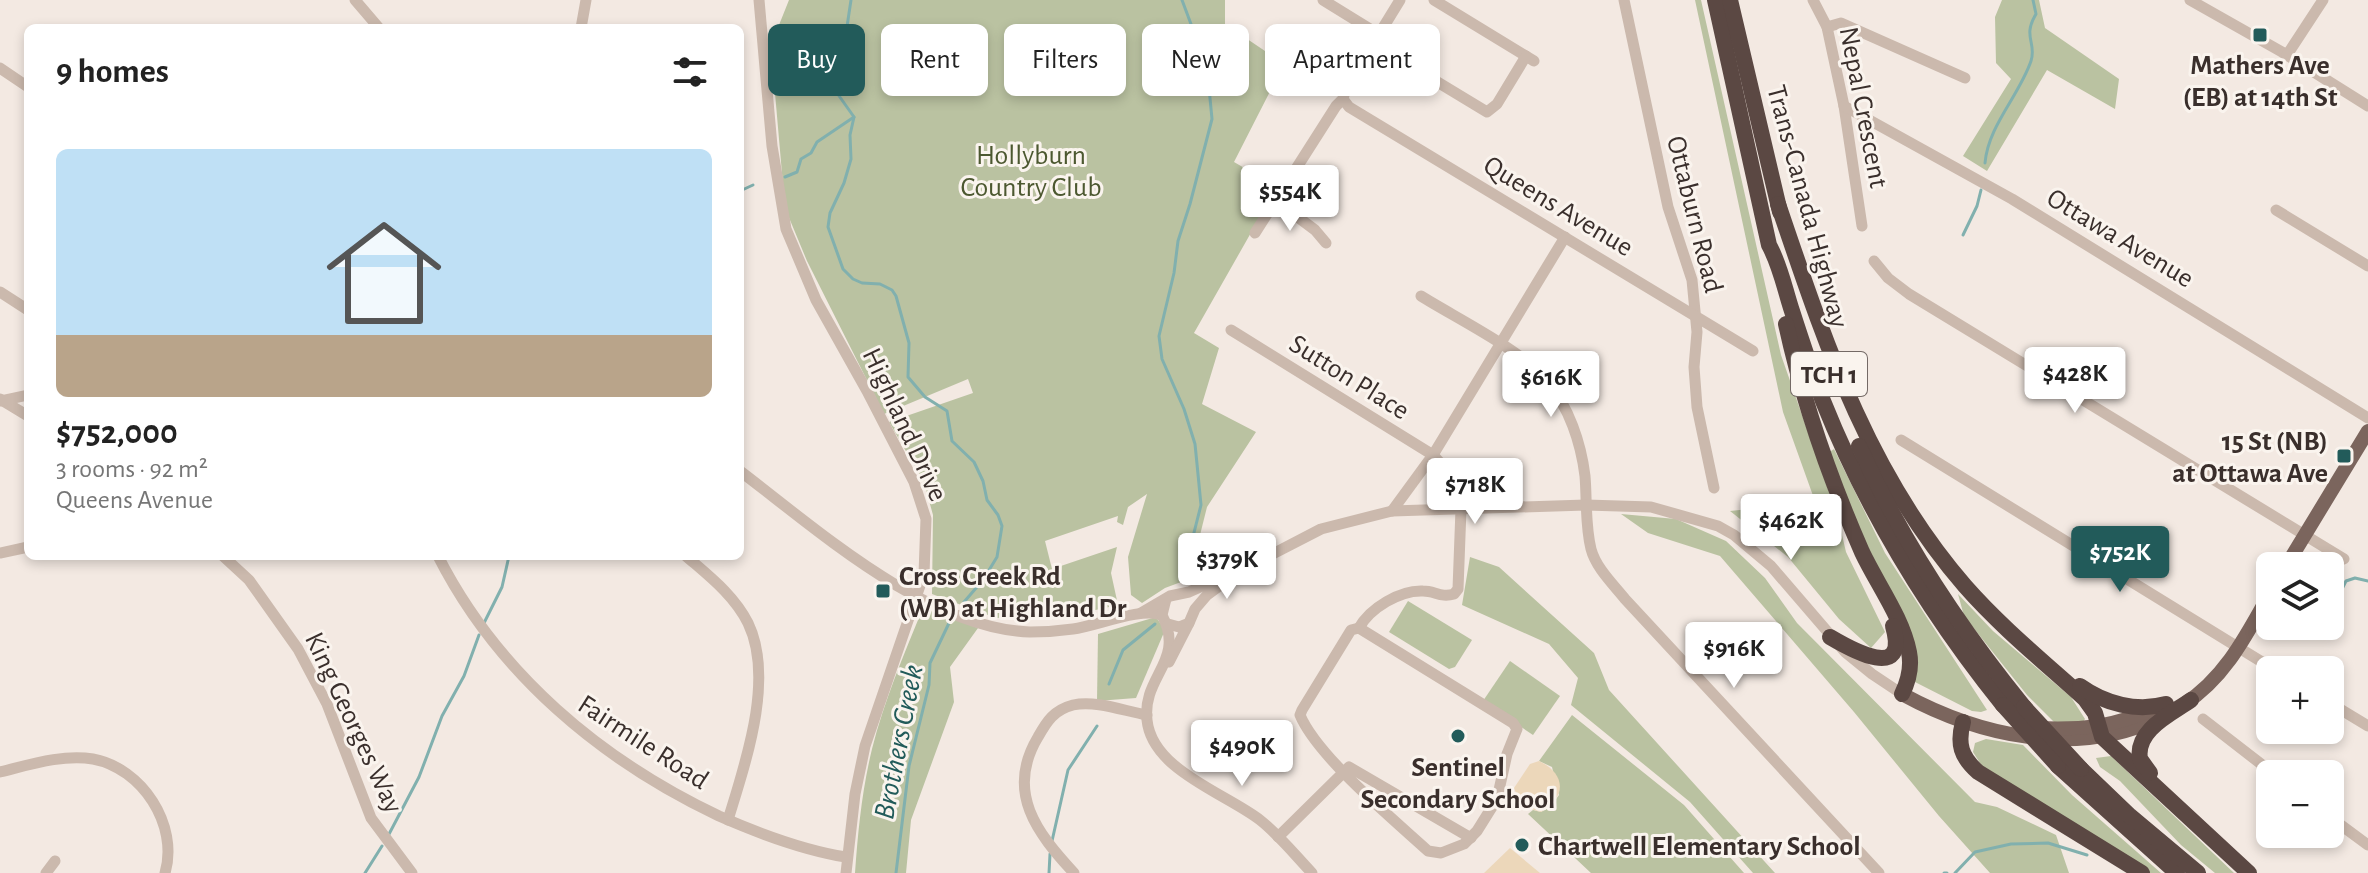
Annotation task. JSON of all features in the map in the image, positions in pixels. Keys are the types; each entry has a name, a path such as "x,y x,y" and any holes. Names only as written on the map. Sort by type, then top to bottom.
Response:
{"highway":[{"name":"Trans-Canada Highway","path":"1715,0 1769,245 1778,261 1811,370 1864,492 1932,608 2003,705 2058,766 2177,873"},
{"name":"Trans-Canada Highway","path":"1730,0 1804,301 1825,365 1878,486 1944,600 2024,707 2130,816 2198,873"},
{"path":"1778,204 1845,392 1890,482 1926,537 1966,587 2008,631 2091,706 2101,732 2249,873"},
{"path":"1769,245 1808,408 1840,499 1910,655 1909,674 1902,694"},
{"path":"1830,637 1865,656 1879,659 1890,655 1896,636 1877,583"},
{"path":"2055,671 2087,691 2121,705 2149,707 2166,704"},
{"path":"2191,700 2147,733 2142,739 2139,753 2147,771 2206,832"},
{"path":"1963,722 1960,749 1978,772 2142,873"}],"main road":[{"path":"2294,552 2368,431"},
{"path":"1902,694 1963,722 2046,739 2149,723 2191,700 2215,680 2239,648 2256,618"},
{"path":"2101,732 2166,704 2191,700"}],"street":[{"path":"355,0 376,24"},
{"path":"582,24 586,0"},
{"name":"Highland Drive","path":"759,0 772,146 786,229 816,300 914,482 926,519 924,574 865,746 846,873"},
{"path":"1323,0 1356,24"},
{"path":"1385,24 1400,0"},
{"path":"1434,0 1530,59 1497,104 1487,112 1440,81"},
{"name":"Ottaburn Road","path":"1624,0 1668,207 1692,280 1697,407 1714,488"},
{"name":"Nepal Crescent","path":"1813,0 1827,27 1844,106 1862,226"},
{"path":"2190,0 2368,106"},
{"path":"2287,55 2323,0"},
{"path":"1827,27 1841,23 1965,78"},
{"path":"0,68 24,84"},
{"path":"1255,233 1343,96"},
{"name":"Queens Avenue","path":"1343,99 1349,107 1753,351"},
{"name":"Ottawa Avenue","path":"1844,106 2012,199 2368,418"},
{"path":"1275,200 1315,230 1326,243"},
{"path":"2276,210 2368,266"},
{"path":"1392,511 1433,455 1498,343 1565,237"},
{"path":"1874,261 1888,278 1909,294 2333,552"},
{"path":"0,292 24,307"},
{"path":"1421,296 1498,343 1546,379 1565,408 1578,441 1585,476 1592,551 1602,570 1879,873"},
{"name":"Sutton Place","path":"1231,330 1433,455 1474,500"},
{"path":"1,400 24,396"},
{"path":"1,400 24,414"},
{"path":"1901,440 2256,658"},
{"path":"744,474 883,577 917,596 1008,631 1073,630 1141,613 1152,605 1213,579 1238,572"},
{"path":"1159,674 1177,650 1195,609 1207,595 1238,572 1321,529 1392,511 1586,505 1651,507 1718,526 1742,541 1771,566 1830,637 1858,663 1902,694"},
{"path":"1359,628 1513,723 1517,729 1507,754 1497,799 1471,838 1441,853 1428,851 1343,771 1304,726 1300,715 1351,630 1359,628 1372,610 1398,597 1423,591 1445,596 1454,594 1458,589 1461,509"},
{"path":"0,553 24,548"},
{"name":"King Georges Way","path":"227,560 249,580 298,649 327,704 371,818 412,873"},
{"name":"Fairmile Road","path":"440,560 475,618 507,659 557,712 599,747 689,802 728,820 770,838 846,857"},
{"path":"691,560 730,595 749,624 759,670 756,719 728,820"},
{"path":"1181,594 1190,599 1195,609"},
{"path":"1166,599 1165,619 1171,638 1169,650 1151,689 1147,715 1151,734 1174,765 1259,819 1312,873"},
{"path":"1141,613 1165,619 1179,627 1189,623"},
{"path":"1074,873 1037,829 1028,809 1023,773 1034,743 1051,716 1074,705 1108,706 1147,715"},
{"path":"2344,711 2368,726"},
{"path":"2203,719 2256,760"},
{"path":"0,772 63,758 80,758 94,759 125,774 141,785 164,823 168,844 165,873"},
{"path":"1278,837 1343,771 1353,768 1471,838"},
{"path":"2344,827 2368,845"},
{"path":"46,873 55,861"}],"green space":[{"name":"Hollyburn Country Club","path":"789,0 1225,0 1225,24 1142,24 1142,96 1249,96 1249,40 1265,51 1265,96 1268,96 1234,162 1277,187 1194,333 1219,348 1202,404 1256,432 1207,507 1189,579 1165,588 1142,603 1131,595 1128,557 1147,494 1128,507 1123,525 1117,522 1118,516 1045,541 1052,569 1117,547 1111,573 1118,605 1082,613 996,618 932,594 933,515 924,482 889,422 973,393 968,379 884,414 807,261 785,208 775,96 865,96 865,24 779,24"},
{"path":"1695,0 1701,0 1781,355 1838,518 1846,552 1885,632 1871,648 1839,619 1788,557 1730,511 1778,506 1821,518 1783,412"},
{"path":"2002,0 2039,0 2045,28 2119,79 2115,109 2047,70 1987,171 1963,156 2011,79 1996,63 1995,17"},
{"path":"1834,449 1885,553 1987,710 1972,711 1913,681 1828,453"},
{"path":"1621,514 1676,519 1726,541 1765,578 1797,623 1975,802 1997,807 2056,835 2069,873 1990,873 1720,556 1648,533"},
{"path":"1470,557 1499,567 1594,653 1609,690 1775,873 1753,873 1690,802 1571,705 1578,678 1549,644 1462,605"},
{"path":"1958,594 1993,631 2071,697 2085,719 2083,722 2055,723 2027,695 1964,616"},
{"path":"1408,601 1472,640 1455,667 1449,669 1389,632"},
{"path":"923,608 978,628 950,667 954,702 911,820 906,873 855,873 861,811 872,749 888,695"},
{"path":"1156,617 1165,630 1136,698 1097,701 1098,634"},
{"path":"1510,661 1560,696 1533,735 1483,701"},
{"path":"1572,715 1684,805 1744,873 1591,873 1528,814 1550,807 1559,795 1552,767 1539,761"},
{"path":"1986,739 2023,745 2072,795 2161,873 2150,873 1987,774 1973,752 1975,743"},
{"path":"2111,756 2234,873 2215,873 2181,845 2120,781 2100,767 2096,758"}],"sand":[{"path":"1539,761 1554,772 1560,786 1555,800 1541,812 1524,804 1514,788 1530,764"},
{"path":"1510,848 1540,873 1484,873"}],"waterway":[{"name":"Brothers Creek","path":"851,0 837,93 854,117 850,135 851,159 830,213 828,227 843,269 853,279 880,284 896,296 909,343 908,377 925,397 947,411 952,441 974,462 987,500 1002,526 997,557 964,602"},
{"path":"1182,0 1207,67 1212,119 1178,241 1159,336 1162,359 1184,409 1195,444 1201,505 1183,576"},
{"path":"1985,163 1992,136 2031,61 2030,29 2036,14 2033,0"},
{"path":"785,177 797,172 801,159 811,153 817,142 854,117"},
{"path":"744,189 753,185"},
{"path":"1963,235 1981,190"},
{"path":"484,623 502,587 508,560"},
{"path":"2344,585 2355,578 2368,581"},
{"name":"Brothers Creek","path":"896,873 909,766 929,685 930,663 950,621"},
{"path":"1109,684 1123,650 1155,624"},
{"path":"388,836 419,777 442,716 464,676 479,635"},
{"path":"1052,841 1068,770 1097,726"},
{"path":"1955,873 1975,852 2011,844 2048,843 2087,855"},
{"path":"365,873 382,846"},
{"path":"1049,873 1050,854"}],"place":[{"name":"Mathers Ave (EB) at 14th St","path":"2260,35"},
{"name":"15 St (NB) at Ottawa Ave","path":"2344,456"},
{"name":"Cross Creek Rd (WB) at Highland Dr","path":"883,591"},
{"name":"Sentinel Secondary School","path":"1458,736"},
{"name":"Chartwell Elementary School","path":"1522,845"}]}
